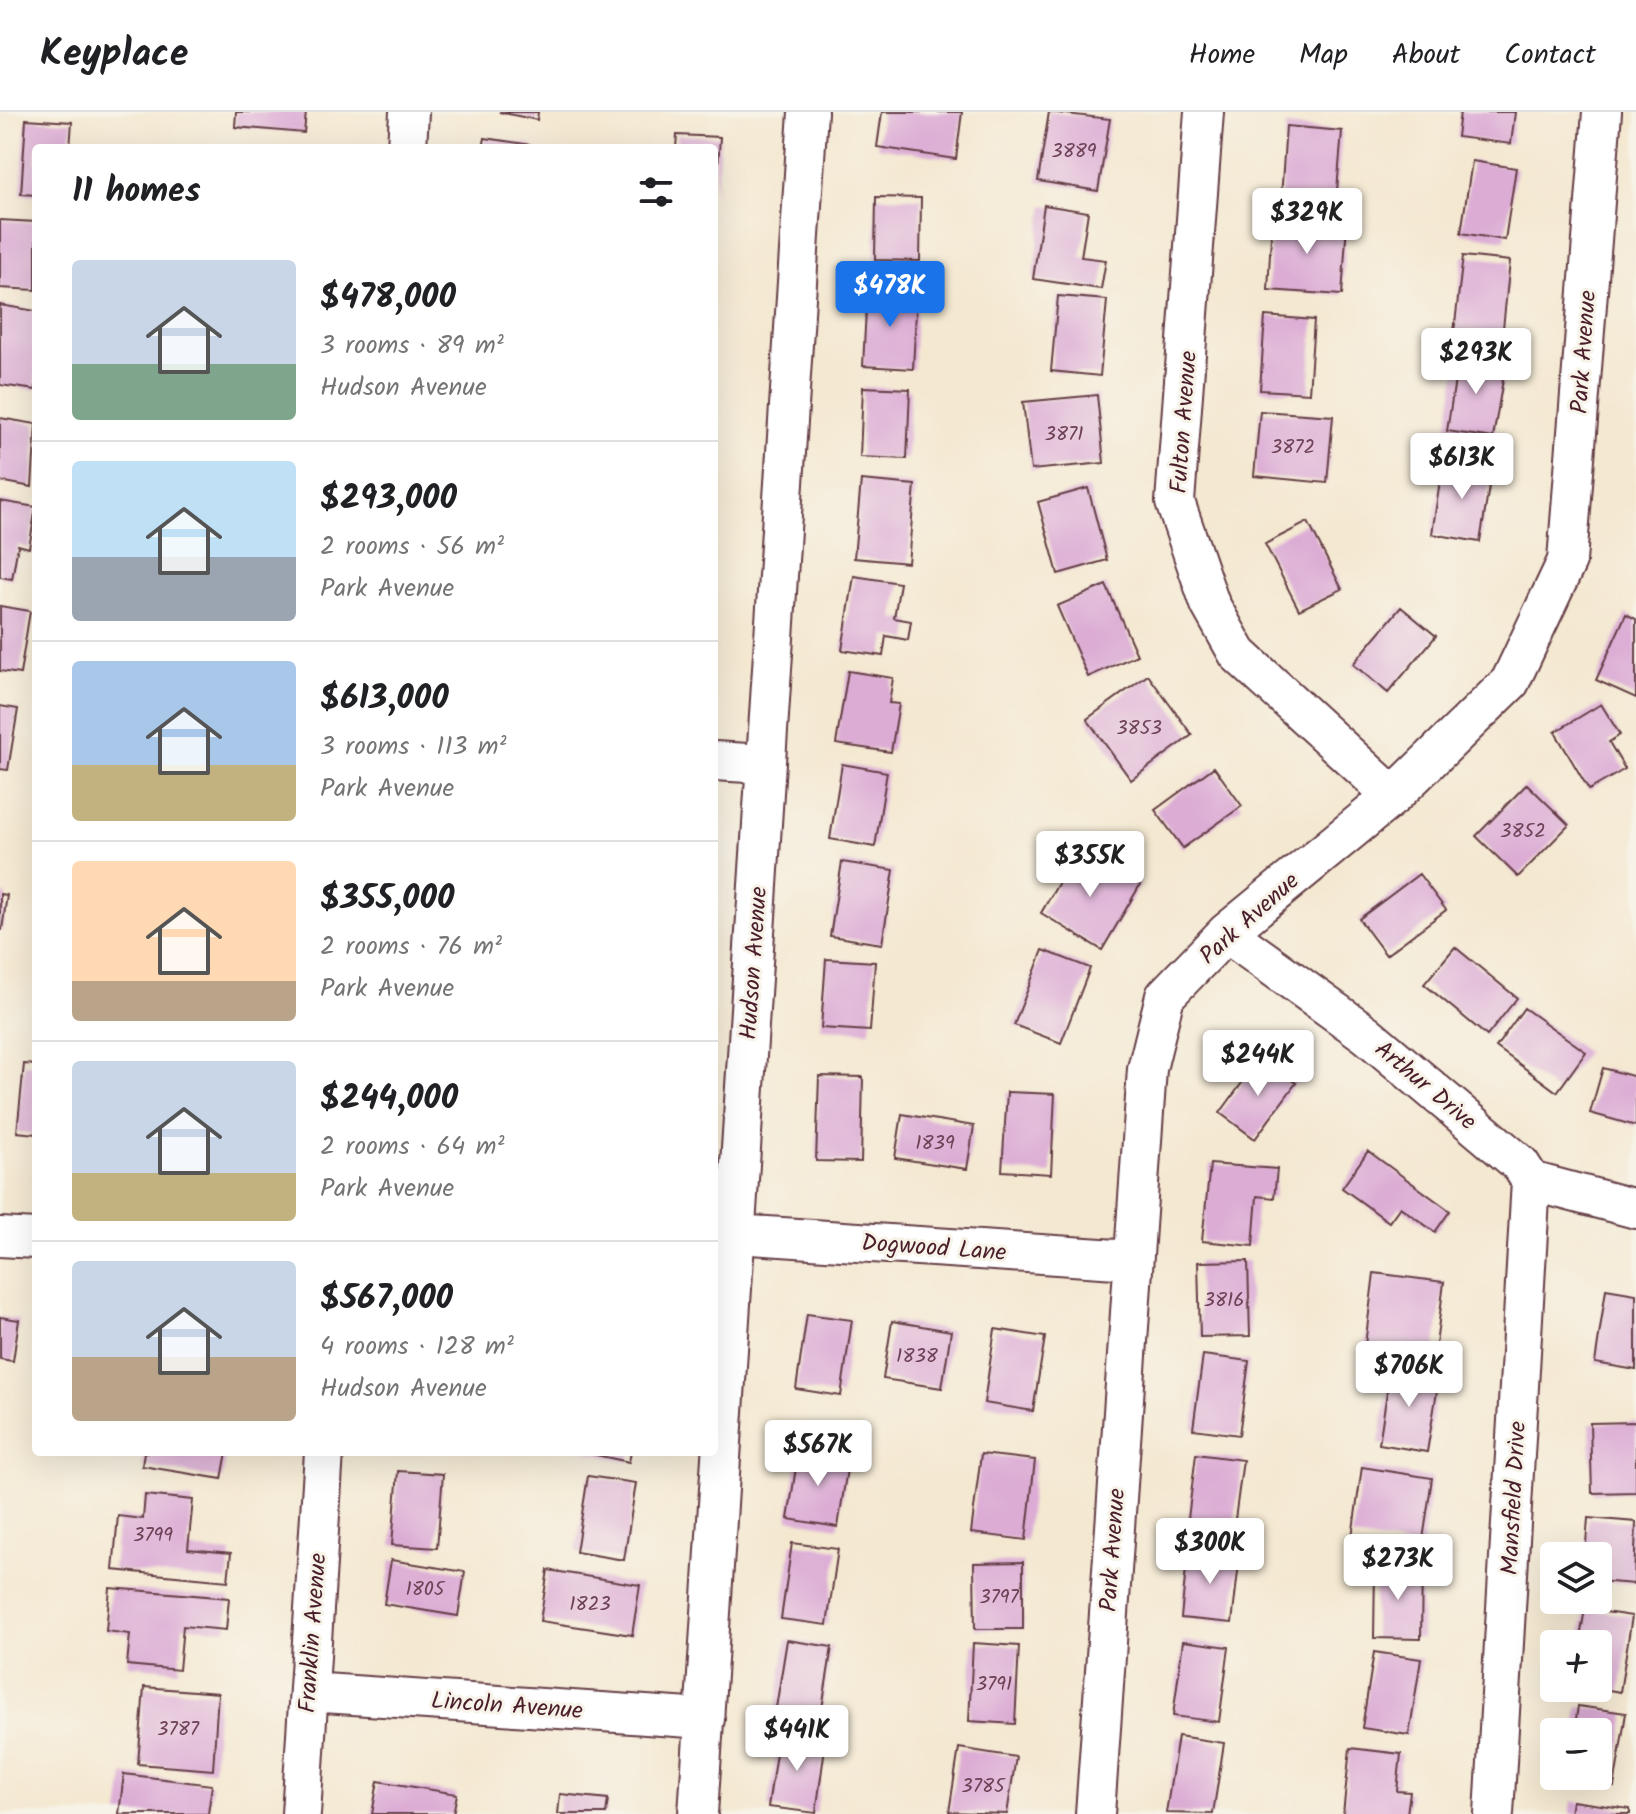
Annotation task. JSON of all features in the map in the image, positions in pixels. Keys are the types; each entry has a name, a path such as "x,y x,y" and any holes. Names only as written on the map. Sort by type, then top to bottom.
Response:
{"street":[{"path":"407,144 409,112"},
{"name":"Hudson Avenue","path":"698,1814 808,112"},
{"name":"Fulton Avenue","path":"1204,112 1175,502 1210,604 1238,654 1393,796"},
{"name":"Park Avenue","path":"1095,1814 1147,1069 1165,996 1226,933 1393,796 1510,682 1567,561 1602,112"},
{"path":"718,761 765,764"},
{"name":"Arthur Drive","path":"1226,933 1366,1034 1520,1164 1531,1181"},
{"path":"1531,1181 1636,1209"},
{"name":"Mansfield Drive","path":"1494,1814 1531,1181"},
{"name":"Dogwood Lane","path":"736,1234 1132,1260"},
{"path":"0,1237 32,1239"},
{"name":"Franklin Avenue","path":"301,1814 324,1456"},
{"name":"Lincoln Avenue","path":"309,1692 705,1719"}],"building":[{"path":"236,112 306,112 304,133 235,127"},
{"path":"499,112 538,112 537,120"},
{"path":"882,112 962,112 956,159 877,147"},
{"path":"1049,112 1110,119 1098,191 1038,181"},
{"path":"1460,112 1515,112 1511,144 1457,137"},
{"path":"26,119 72,122 70,144 32,144 32,195 21,194"},
{"path":"1286,126 1342,131 1336,202 1281,198"},
{"path":"677,135 720,137 718,167 718,144 676,144"},
{"path":"485,138 525,144 484,144"},
{"path":"1472,161 1516,168 1505,240 1461,233"},
{"path":"876,197 921,198 920,261 875,260"},
{"path":"1044,205 1088,212 1081,257 1106,260 1101,289 1033,279"},
{"path":"1272,218 1347,223 1342,295 1268,290"},
{"path":"0,220 32,222 32,290 0,288"},
{"path":"1463,256 1510,261 1502,338 1454,332"},
{"path":"867,290 917,292 913,369 863,366"},
{"path":"1058,296 1107,300 1100,376 1051,371"},
{"path":"0,305 32,310 32,389 0,385"},
{"path":"1265,316 1314,320 1309,393 1260,390"},
{"path":"1459,354 1506,362 1493,438 1447,431"},
{"path":"863,387 910,389 907,459 860,457"},
{"path":"1097,395 1104,463 1031,470 1023,402"},
{"path":"1260,411 1333,416 1327,483 1254,476"},
{"path":"0,418 32,423 32,487 0,481"},
{"path":"1443,461 1492,468 1480,542 1432,534"},
{"path":"861,480 915,485 908,563 854,558"},
{"path":"1088,488 1107,560 1058,574 1038,502"},
{"path":"0,501 32,506 29,548 18,545 12,579 0,577"},
{"path":"1308,522 1342,589 1299,610 1265,544"},
{"path":"854,576 900,583 894,618 911,621 908,640 886,636 883,656 842,650"},
{"path":"1106,585 1137,655 1088,677 1057,606"},
{"path":"0,606 30,611 20,674 0,671"},
{"path":"1401,607 1436,636 1388,693 1353,664"},
{"path":"1626,614 1636,619 1636,698 1596,680"},
{"path":"848,671 893,678 889,703 899,704 891,752 836,744"},
{"path":"1148,675 1192,735 1131,780 1087,719"},
{"path":"1601,704 1620,735 1609,742 1625,769 1589,790 1555,732"},
{"path":"0,706 18,709 8,770 0,769"},
{"path":"842,764 887,772 875,847 830,839"},
{"path":"1214,767 1242,806 1183,848 1155,810"},
{"path":"1527,784 1569,825 1518,877 1476,836"},
{"path":"1079,848 1140,885 1102,950 1041,913"},
{"path":"842,862 894,870 882,944 830,936"},
{"path":"1419,874 1446,910 1386,955 1359,919"},
{"path":"0,894 7,895 2,930 0,930"},
{"path":"1455,947 1517,998 1487,1036 1424,984"},
{"path":"1043,950 1090,968 1061,1043 1014,1025"},
{"path":"826,959 875,962 870,1031 821,1028"},
{"path":"1524,1008 1586,1052 1557,1092 1496,1047"},
{"path":"1261,1057 1296,1083 1255,1139 1220,1113"},
{"path":"24,1064 32,1065 32,1134 17,1132"},
{"path":"1603,1068 1636,1077 1636,1126 1590,1113"},
{"path":"819,1076 863,1077 861,1162 816,1161"},
{"path":"1007,1092 1055,1094 1051,1174 1002,1171"},
{"path":"902,1114 974,1126 967,1169 895,1158"},
{"path":"1368,1151 1450,1211 1435,1232 1400,1207 1389,1222 1342,1188"},
{"path":"1210,1164 1277,1169 1274,1198 1257,1196 1253,1246 1202,1241"},
{"path":"1248,1261 1250,1336 1200,1337 1198,1262"},
{"path":"1374,1273 1444,1282 1435,1353 1365,1345"},
{"path":"1606,1289 1636,1294 1636,1370 1595,1363"},
{"path":"807,1314 852,1320 841,1396 796,1389"},
{"path":"0,1317 19,1320 13,1361 0,1359"},
{"path":"892,1321 951,1331 942,1388 883,1379"},
{"path":"995,1329 1045,1337 1033,1411 984,1403"},
{"path":"1203,1355 1249,1361 1239,1435 1193,1429"},
{"path":"1391,1366 1440,1373 1427,1452 1379,1444"},
{"path":"1636,1422 1636,1492 1592,1493 1590,1423"},
{"path":"799,1448 849,1456 838,1527 788,1519"},
{"path":"981,1454 1035,1460 1026,1540 971,1533"},
{"path":"1196,1454 1243,1460 1233,1534 1187,1527"},
{"path":"143,1456 226,1456 222,1479 142,1466"},
{"path":"601,1456 630,1456 629,1462"},
{"path":"1362,1467 1432,1478 1422,1547 1352,1537"},
{"path":"398,1471 443,1474 437,1548 392,1545"},
{"path":"588,1476 636,1483 624,1560 576,1552"},
{"path":"145,1495 193,1500 188,1549 231,1553 228,1581 113,1570 118,1516 143,1519"},
{"path":"1588,1518 1636,1522 1634,1584 1612,1582 1612,1542 1586,1542"},
{"path":"792,1543 838,1549 827,1625 781,1619"},
{"path":"1188,1548 1240,1554 1232,1623 1181,1618"},
{"path":"391,1560 465,1572 458,1616 384,1604"},
{"path":"1023,1562 1023,1629 975,1629 974,1563"},
{"path":"1375,1566 1422,1567 1421,1639 1374,1638"},
{"path":"548,1570 640,1585 632,1635 540,1621"},
{"path":"110,1588 229,1598 226,1630 183,1626 179,1670 127,1665 130,1634 106,1631"},
{"path":"1584,1614 1632,1616 1620,1692 1612,1691 1612,1630 1581,1630"},
{"path":"787,1640 832,1647 820,1721 775,1714"},
{"path":"1183,1641 1229,1647 1219,1722 1173,1716"},
{"path":"973,1643 1019,1646 1015,1724 969,1721"},
{"path":"1374,1652 1421,1659 1409,1735 1362,1728"},
{"path":"144,1687 218,1693 213,1770 138,1764"},
{"path":"1578,1706 1626,1713 1614,1787 1612,1718 1576,1718"},
{"path":"779,1733 826,1740 816,1813 768,1807"},
{"path":"1178,1736 1224,1743 1213,1814 1166,1813"},
{"path":"959,1748 1016,1757 1007,1814 949,1812"},
{"path":"1350,1748 1401,1754 1397,1791 1410,1792 1407,1814 1343,1814"},
{"path":"124,1774 212,1785 208,1814 119,1814"},
{"path":"378,1781 457,1794 453,1814 372,1814"},
{"path":"560,1794 608,1799 606,1814 558,1814"},
{"path":"1572,1801 1630,1809 1630,1814 1570,1814"}]}
